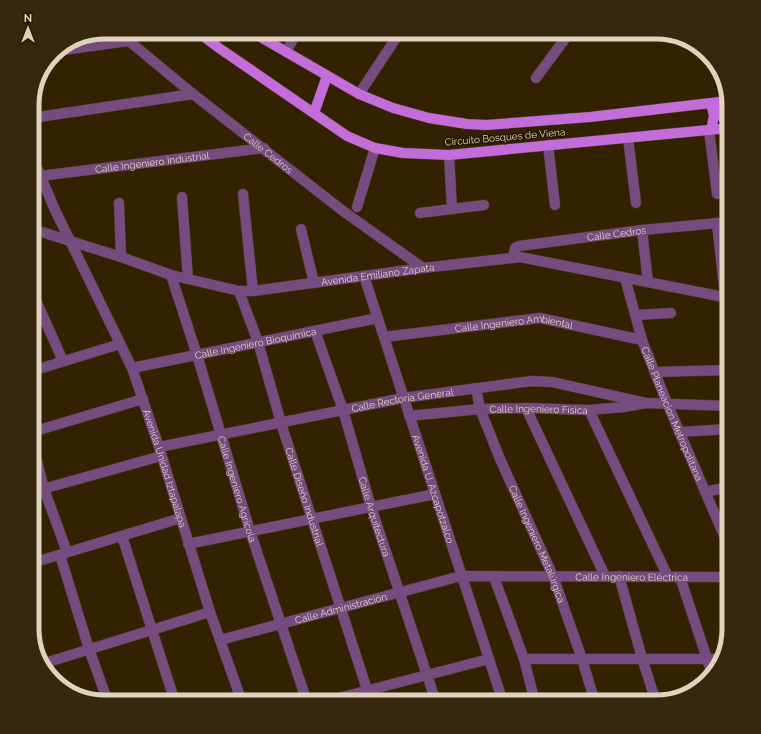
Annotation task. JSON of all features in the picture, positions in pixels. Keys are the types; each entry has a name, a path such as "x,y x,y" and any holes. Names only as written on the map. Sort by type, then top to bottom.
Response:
{"main road":[{"name":"Circuito Bosques de Viena","path":"207,39 347,136 375,148 403,153 449,155 722,129"},
{"name":"Circuito Bosques de Viena","path":"264,39 360,94 393,108 429,118 486,125 590,117 722,101"},
{"path":"314,113 327,76"},
{"path":"710,130 714,116 711,103"}],"street":[{"path":"286,52 293,39"},
{"path":"360,94 395,39"},
{"path":"536,78 565,39"},
{"path":"70,49 128,41"},
{"name":"Calle Cedros","path":"128,41 193,94 343,211 423,268"},
{"path":"39,117 193,94"},
{"path":"710,130 717,194"},
{"path":"628,138 636,203"},
{"path":"548,145 555,205"},
{"name":"Calle Ingeniero Industrial","path":"40,176 264,148"},
{"path":"357,207 375,148"},
{"path":"449,155 452,209"},
{"name":"Avenida Unidad Iztapalapa","path":"40,176 132,368 210,612 240,695"},
{"path":"243,194 253,291"},
{"path":"182,197 188,279"},
{"path":"119,203 121,257"},
{"path":"420,213 484,205"},
{"name":"Calle Cedros","path":"513,258 515,248 519,246 642,230 722,223"},
{"path":"717,224 722,258"},
{"path":"301,229 314,283"},
{"path":"642,230 648,282"},
{"name":"Avenida Emiliano Zapata","path":"39,231 121,257 171,275 239,291 253,291 423,268 520,257 722,297"},
{"name":"Calle Ingeniero Agrícola","path":"171,275 197,355 250,531 305,695"},
{"name":"Avenida U. Azcapotzalco","path":"364,276 501,695"},
{"name":"Calle Planeacion Metropolitana","path":"625,278 642,340 667,404 722,531"},
{"name":"Calle Diseño Industrial","path":"239,291 258,342 281,423 311,519 369,695"},
{"path":"39,307 62,361"},
{"path":"635,315 671,313"},
{"name":"Calle Ingeniero Bioquímica","path":"132,368 378,318"},
{"name":"Calle Ingeniero Ambiental","path":"384,337 540,318 642,340"},
{"name":"Calle Arquitectura","path":"315,331 343,410 371,507 434,695"},
{"path":"39,369 120,344"},
{"path":"655,372 722,370"},
{"name":"Calle Rectoría General","path":"39,490 160,452 220,435 403,398 542,380 646,403"},
{"name":"Calle Ingeniero Metalúrgica","path":"476,388 480,409 500,459 553,576 582,658 593,695"},
{"path":"39,430 143,399"},
{"name":"Calle Ingeniero Física","path":"409,416 480,409 526,408 589,410 624,407 646,403 722,406"},
{"path":"526,408 605,576"},
{"path":"589,410 668,577"},
{"path":"679,432 722,429"},
{"path":"39,469 89,649 105,695"},
{"path":"705,492 722,488"},
{"path":"188,544 435,494"},
{"path":"39,561 181,518"},
{"path":"122,536 172,695"},
{"name":"Calle Ingeniero Eléctrica","path":"461,576 722,577"},
{"name":"Calle Administración","path":"220,640 461,576"},
{"path":"619,576 654,695"},
{"path":"494,577 524,659 534,695"},
{"path":"680,577 710,668"},
{"path":"48,662 210,612"},
{"path":"349,695 489,659"},
{"path":"524,659 715,659"}]}
